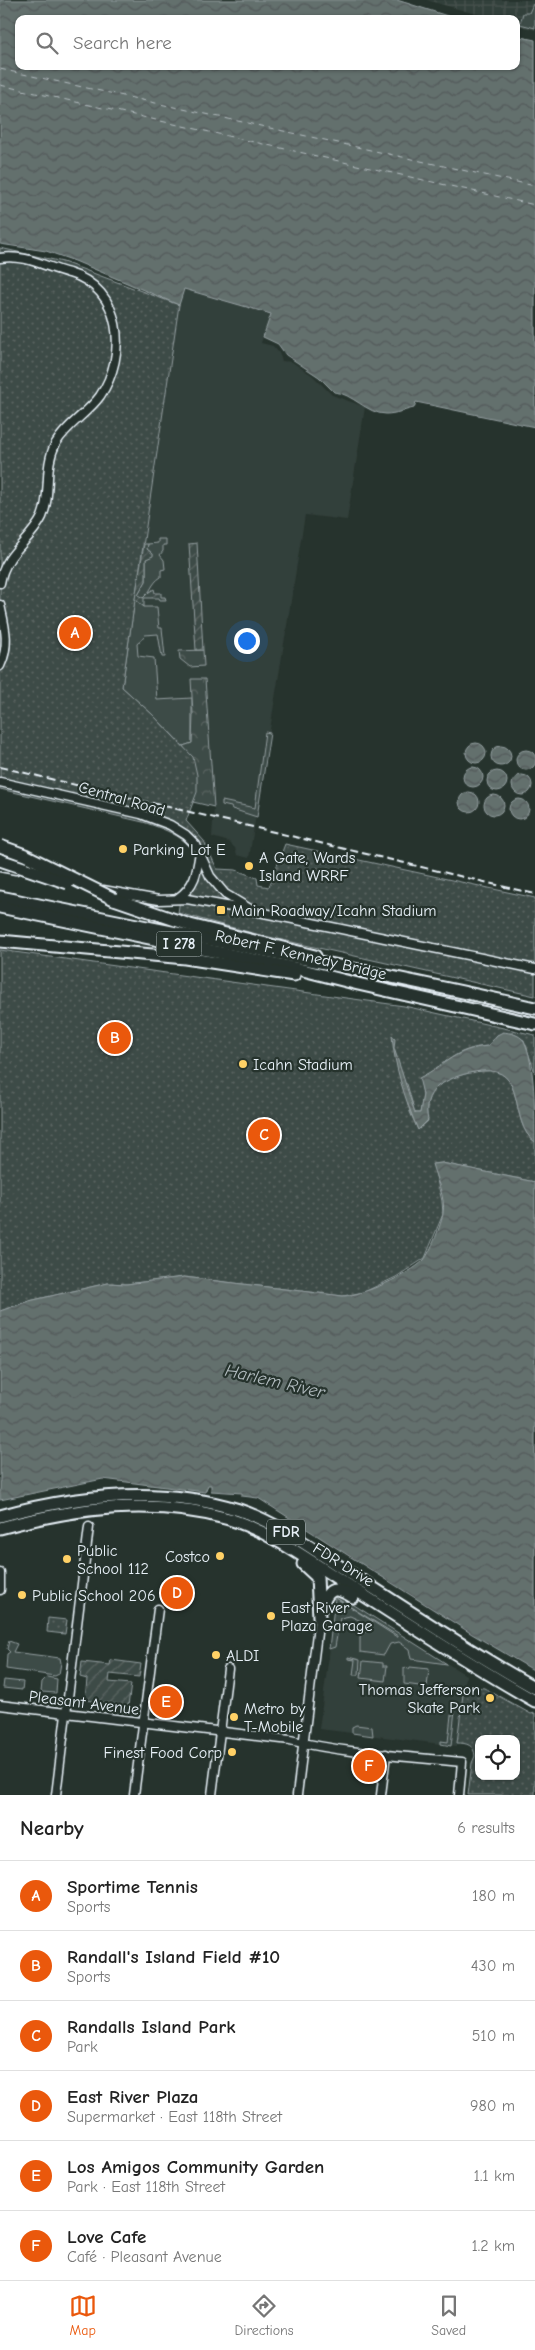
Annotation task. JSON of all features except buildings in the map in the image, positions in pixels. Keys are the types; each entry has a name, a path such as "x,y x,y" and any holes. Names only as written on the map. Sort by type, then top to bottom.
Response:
{"highway":[{"path":"0,846 25,855 114,899"},
{"path":"0,860 190,924 298,951 348,966"},
{"name":"Robert F. Kennedy Bridge","path":"0,897 297,959 348,966 535,1008"},
{"name":"Robert F. Kennedy Bridge","path":"0,907 299,969 535,1024"},
{"path":"0,940 177,957 321,981 358,984"},
{"name":"FDR Drive","path":"0,1516 68,1501 123,1495 194,1501 240,1511 283,1531 471,1650 535,1688"},
{"name":"FDR Drive","path":"0,1528 66,1513 124,1506 168,1509 226,1518 269,1536 535,1701"},
{"path":"226,1518 270,1543 314,1573 318,1582 319,1617"},
{"path":"319,1617 326,1594 335,1590 348,1594 379,1613 406,1622"}],"street":[{"path":"0,258 16,257 31,259 89,281 103,294 110,307 117,344 112,369 102,392 90,408 62,434 53,449 48,463 47,497 41,518 33,531 11,556 0,583"},
{"path":"0,606 7,640 5,654 0,666"},
{"name":"Central Road","path":"0,782 153,818 186,835 200,852 210,876 225,894 241,905 259,912"},
{"path":"178,898 189,889 195,879 200,852"},
{"name":"Central Road","path":"0,867 116,893 164,901 178,898 259,912 535,969"},
{"path":"56,1795 89,1527"},
{"path":"0,1590 1,1575"},
{"path":"134,1795 158,1609"},
{"path":"296,1795 319,1617"},
{"path":"212,1795 228,1669"},
{"name":"Pleasant Avenue","path":"0,1705 462,1762 458,1795"},
{"path":"381,1795 386,1754"}],"shaded area":[{"path":"426,0 535,0 535,30 520,26 520,15 480,15"},
{"path":"184,289 271,314 261,343 273,346 279,353 282,361 292,362 312,375 332,395 365,407 347,520 305,515 249,858 237,855 235,848 229,842 212,837 214,807 193,802 197,792 122,687 179,305"},
{"path":"337,1596 466,1675 457,1746 319,1729"}],"green space":[{"path":"533,4 535,5 535,28 520,24 523,13 529,13"},
{"path":"0,248 63,262 179,305 122,687 153,715 193,757 197,775 197,792 186,821 204,841 217,869 236,870 257,878 258,885 269,887 285,844 535,898 535,996 260,935 178,913 181,892 193,873 195,862 194,853 181,839 172,833 143,822 0,789"},
{"path":"158,539 166,539 166,545 163,545 163,551 160,555 164,560 165,569 161,570 161,577 155,582 148,593 143,598 140,598 138,595 146,581 146,559 153,554 147,549 148,544 158,543"},
{"path":"197,543 203,650 196,650 189,544"},
{"path":"144,544 148,544 147,549 153,556 146,559 146,581 138,595 143,598 154,589 155,593 161,593 161,597 165,597 166,600 144,598 144,607 135,599"},
{"path":"135,599 144,607 157,607 159,628 162,628 165,657 162,657 158,634 145,635 137,644 138,656 154,658 157,700 192,698 192,743 183,746 122,687"},
{"path":"203,650 204,666 190,667 180,659 179,651"},
{"path":"191,679 205,679 214,807 193,802 196,786 195,773 183,746 192,743"},
{"path":"265,732 270,733 257,817 222,805 222,801 255,808"},
{"path":"0,950 404,1006 535,1035 535,1073 524,1040 512,1033 497,1035 488,1046 477,1047 459,1053 420,1078 423,1094 420,1113 415,1113 407,1084 403,1083 410,1112 418,1130 428,1121 427,1107 429,1098 438,1086 459,1076 481,1071 496,1072 506,1077 516,1097 522,1122 527,1133 535,1142 535,1182 442,1163 433,1164 442,1201 443,1214 425,1258 396,1277 364,1292 343,1296 184,1277 126,1284 108,1283 29,1301 0,1311"},
{"path":"338,1595 340,1596 447,1664 411,1659 409,1649 399,1642 390,1644 384,1655 360,1652 360,1631 366,1632 367,1628 365,1626 360,1628 361,1621 350,1616 340,1618 335,1647 329,1649 335,1598","holes":["336,1598 398,1636 397,1637"]},
{"path":"48,1618 67,1620 65,1634 47,1632"},
{"path":"9,1641 17,1644 13,1652 60,1658 59,1674 55,1676 6,1669 7,1654 10,1652 7,1649"},
{"path":"348,1657 360,1660 359,1675 353,1675 355,1660 348,1659"},
{"path":"111,1660 141,1664 139,1677 110,1674 109,1682 131,1684 128,1706 85,1700 87,1679 80,1677 82,1662 110,1665"},
{"path":"363,1661 383,1663 383,1666 387,1666 385,1681 361,1678"},
{"path":"410,1667 429,1669 427,1687 404,1684 404,1668 409,1669"},
{"path":"47,1677 57,1679 56,1693 41,1692 42,1682"},
{"path":"4,1680 23,1682 22,1690 3,1688"},
{"path":"464,1686 484,1688 531,1714 535,1713 535,1795 468,1795 472,1763 475,1756 473,1749 464,1743 457,1743"},
{"path":"163,1688 171,1689 168,1711 162,1710"},
{"path":"453,1710 455,1710 451,1746 441,1744 441,1741 448,1742"},
{"path":"356,1725 372,1727 373,1736 352,1733 352,1727"}],"water":[{"path":"0,0 397,0 444,15 15,15 15,70 520,70 520,37 535,40 535,427 416,402 414,408 393,413 386,414 372,411 341,393 334,392 319,377 286,355 278,344 263,337 271,314 184,289 179,305 75,261 46,251 0,244"},
{"path":"476,743 483,746 486,753 483,760 476,763 469,760 466,753 469,746"},
{"path":"501,746 508,749 511,756 508,763 501,766 494,763 491,756 494,749"},
{"path":"526,750 533,753 536,760 533,767 526,770 519,767 516,760 519,753"},
{"path":"473,767 480,770 483,777 480,784 473,787 466,784 463,777 466,770"},
{"path":"497,771 504,774 507,781 504,788 497,791 490,788 487,781 490,774"},
{"path":"522,775 529,778 532,785 529,792 522,795 515,792 512,785 515,778"},
{"path":"469,792 476,795 479,802 476,809 469,812 462,809 459,802 462,795"},
{"path":"494,795 501,798 504,805 501,812 494,815 487,812 484,805 487,798"},
{"path":"519,799 526,802 529,809 526,816 519,819 512,816 509,809 512,802"},
{"path":"503,1032 520,1037 528,1050 534,1089 535,1142 527,1133 522,1122 512,1086 506,1077 496,1072 481,1071 464,1074 438,1086 431,1093 428,1102 428,1120 418,1130 401,1084 395,1059 392,1035 395,1039 394,1048 415,1113 420,1113 423,1094 419,1078 467,1050 488,1046 497,1035"},
{"name":"Harlem River","path":"442,1163 535,1182 535,1671 472,1634 258,1498 242,1496 242,1493 211,1491 211,1485 208,1485 205,1492 103,1479 0,1500 0,1311 29,1301 108,1283 126,1284 184,1277 343,1296 374,1288 408,1272 424,1260 442,1218 444,1207 442,1195 432,1164"}],"ferry route":[{"path":"0,69 535,186"},
{"path":"0,85 535,205"}],"railway":[{"path":"0,767 535,894"}],"place":[{"name":"Sportime Tennis","path":"75,633"},
{"name":"Parking Lot E","path":"123,849"},
{"name":"A Gate, Wards Island WRRF","path":"249,866"},
{"name":"Main Roadway/Icahn Stadium","path":"221,910"},
{"name":"Randall's Island Field #10","path":"115,1038"},
{"name":"Icahn Stadium","path":"243,1064"},
{"name":"Randalls Island Park","path":"264,1135"},
{"name":"Costco","path":"220,1556"},
{"name":"Public School 112","path":"67,1559"},
{"name":"East River Plaza","path":"177,1593"},
{"name":"Public School 206","path":"22,1595"},
{"name":"East River Plaza Garage","path":"271,1616"},
{"name":"ALDI","path":"216,1655"},
{"name":"Thomas Jefferson Skate Park","path":"490,1698"},
{"name":"Los Amigos Community Garden","path":"166,1702"},
{"name":"Metro by T-Mobile","path":"234,1717"},
{"name":"Finest Food Corp","path":"232,1752"},
{"name":"Love Cafe","path":"369,1766"}]}
